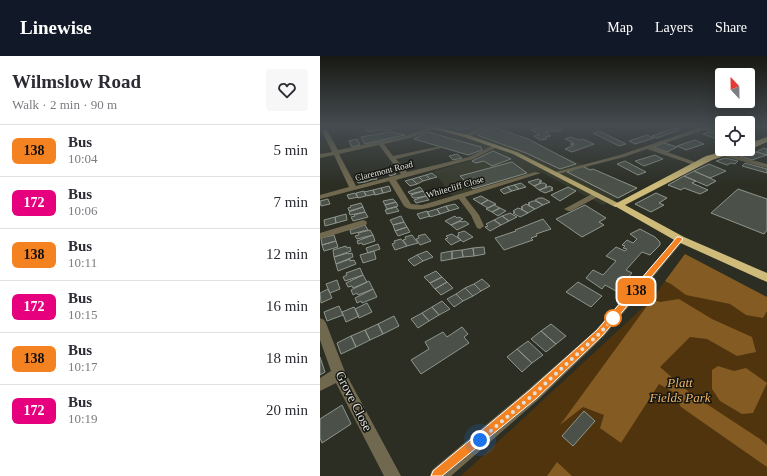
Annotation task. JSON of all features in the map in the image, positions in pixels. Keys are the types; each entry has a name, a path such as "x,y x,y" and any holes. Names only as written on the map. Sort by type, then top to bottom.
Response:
{"highway":[{"path":"618,205 696,164 717,156"},
{"path":"618,205 680,239 767,278"}],"main road":[{"path":"496,146 515,153 618,205"}],"street":[{"path":"332,146 353,188"},
{"path":"320,156 368,146"},
{"path":"382,146 405,175"},
{"name":"Claremont Road","path":"320,197 471,158 496,146"},
{"path":"556,173 622,156 651,146"},
{"path":"391,158 439,147"},
{"path":"647,147 696,164"},
{"path":"730,156 767,166"},
{"name":"Whitecliff Close","path":"391,178 408,206 422,207 537,172"},
{"path":"568,209 598,194"},
{"path":"461,196 475,215 480,226"},
{"path":"320,236 363,223"},
{"path":"438,476 534,394 600,333 680,239"},
{"name":"Grove Close","path":"320,323 339,374 393,476"},
{"path":"320,385 339,374"}],"shaded area":[{"path":"436,146 536,146 589,167 637,189 603,205 539,171 453,196 433,171 470,161 469,156"}],"green space":[{"name":"Platt Fields Park","path":"685,254 767,297 767,476 461,476 652,299"},
{"path":"685,254 767,297 767,311 763,318 746,315 730,304 686,295 665,281"},
{"path":"652,299 660,302 679,299 712,319 752,337 756,352 737,356 707,339 690,337 660,367 690,393 767,445 767,467 681,407 673,392 659,384 621,443 600,428 604,415 583,407 560,425"},
{"path":"718,366 734,371 746,368 767,383 753,413 742,414 720,401 712,389 712,370"},
{"path":"557,462 572,476 547,476"}],"building":[{"path":"436,146 476,146 481,147 482,150 468,155"},
{"path":"506,146 541,146 576,164 560,169"},
{"path":"573,146 590,146 572,152 565,149"},
{"path":"672,146 677,147 667,152 653,147"},
{"path":"677,146 678,146 699,146 686,150"},
{"path":"764,148 767,149 767,155 756,152"},
{"path":"493,151 511,159 492,166 484,161 476,163 472,161"},
{"path":"755,152 767,155 752,160 740,156 755,156"},
{"path":"457,154 462,158 453,160 449,156"},
{"path":"655,155 663,159 644,166 635,161"},
{"path":"725,158 738,161 735,164 731,163 727,165 716,161"},
{"path":"625,161 646,172 638,175 617,164"},
{"path":"512,162 527,173 473,189 460,176"},
{"path":"745,163 767,169 767,173 742,166"},
{"path":"709,164 726,171 710,178 694,171"},
{"path":"582,166 590,170 593,169 637,188 618,198 567,172"},
{"path":"390,169 396,174 390,176 386,170"},
{"path":"694,171 716,181 707,186 684,176"},
{"path":"374,173 377,179 371,180 369,176"},
{"path":"432,173 437,177 430,179 426,175"},
{"path":"365,175 366,177 369,176 371,180 365,182 362,176"},
{"path":"426,175 430,179 423,181 419,177"},
{"path":"362,176 365,182 358,183 356,179"},
{"path":"684,176 696,181 692,183 708,190 700,194 684,188 681,190 668,185"},
{"path":"419,177 423,181 417,184 412,179"},
{"path":"412,179 417,184 410,186 405,181"},
{"path":"538,179 542,181 539,182 541,183 534,186 528,182"},
{"path":"521,183 526,187 519,189 514,185"},
{"path":"541,183 547,185 545,186 547,187 539,190 534,186"},
{"path":"514,185 519,189 512,191 507,187"},
{"path":"389,186 391,191 383,193 381,188"},
{"path":"550,186 553,190 545,193 539,190"},
{"path":"420,187 423,191 410,194 408,192"},
{"path":"507,187 512,191 504,194 500,190"},
{"path":"568,187 576,191 560,201 551,195"},
{"path":"381,188 383,193 375,195 373,190"},
{"path":"738,189 767,199 767,230 764,234 711,213"},
{"path":"373,190 375,194 367,196 364,192"},
{"path":"364,191 366,196 358,198 356,193"},
{"path":"423,191 426,196 413,198 411,195"},
{"path":"355,193 358,197 349,199 347,195"},
{"path":"656,193 667,198 659,203 664,205 651,212 635,204"},
{"path":"426,196 429,200 416,203 414,200"},
{"path":"481,196 488,200 481,204 473,199"},
{"path":"543,198 550,202 543,205 535,200"},
{"path":"328,199 330,204 321,206 320,201"},
{"path":"393,199 396,202 385,205 383,201"},
{"path":"488,200 496,204 488,208 481,204"},
{"path":"533,201 543,205 535,209 528,205 530,204 528,203"},
{"path":"396,202 398,206 387,209 385,205"},
{"path":"361,203 363,207 349,211 348,208 351,207 350,206"},
{"path":"455,204 459,208 449,211 446,206"},
{"path":"526,204 535,209 528,213 521,209 523,208 521,207"},
{"path":"494,205 500,208 492,212 486,209"},
{"path":"585,205 606,218 599,222 604,225 582,237 556,219"},
{"path":"446,206 449,211 440,214 437,209"},
{"path":"363,207 365,212 350,215 349,212"},
{"path":"396,207 399,211 387,214 385,210"},
{"path":"500,208 506,211 498,216 492,212"},
{"path":"518,208 528,213 520,217 513,213 515,212 513,211"},
{"path":"437,209 440,214 430,217 427,212"},
{"path":"427,211 430,216 420,219 417,214"},
{"path":"365,212 368,217 353,221 351,217"},
{"path":"510,213 517,217 509,221 502,216"},
{"path":"346,214 347,220 336,223 335,217"},
{"path":"401,216 404,222 393,225 390,220"},
{"path":"455,216 463,219 451,225 445,221"},
{"path":"502,216 509,221 501,225 494,220"},
{"path":"335,217 336,223 325,226 324,220"},
{"path":"543,219 551,229 536,234 537,236 531,238 533,240 504,250 495,238 516,231 515,230"},
{"path":"494,220 501,225 490,231 485,227 488,226 486,224"},
{"path":"465,221 469,224 457,230 451,225"},
{"path":"404,222 407,227 395,231 393,225"},
{"path":"365,225 368,230 351,234 350,230"},
{"path":"407,227 410,232 398,236 395,231"},
{"path":"640,229 655,237 660,242 660,245 650,255 642,252 626,270 632,273 616,291 605,285 602,289 586,278 593,270 603,275 616,261 606,256 616,247 625,251 627,249 623,248 625,246 622,245 627,240 633,243 637,239 630,234"},
{"path":"370,230 373,235 357,239 355,236 359,235 358,233"},
{"path":"464,231 473,237 463,242 457,236 459,235 458,233"},
{"path":"425,234 431,241 420,245 416,239 419,238 418,236"},
{"path":"452,234 461,240 451,245 445,239 448,238 446,236"},
{"path":"334,235 336,241 322,245 321,238"},
{"path":"373,235 375,241 363,245 362,243 358,244 357,241"},
{"path":"412,235 418,243 407,246 403,240 406,239 405,237"},
{"path":"401,239 407,246 395,250 392,244 395,243 394,241"},
{"path":"336,241 338,247 324,251 322,245"},
{"path":"378,244 380,249 368,253 366,248"},
{"path":"346,246 347,248 350,247 351,251 334,257 333,250"},
{"path":"484,247 485,254 474,256 473,248"},
{"path":"473,248 474,256 463,257 462,250"},
{"path":"462,250 463,257 452,259 452,251"},
{"path":"374,251 376,259 363,263 360,255"},
{"path":"427,251 433,257 423,261 417,255"},
{"path":"452,251 452,259 441,261 441,253"},
{"path":"352,253 353,257 336,264 334,257"},
{"path":"417,255 423,261 414,266 408,260"},
{"path":"350,259 350,261 354,260 356,264 338,271 336,264"},
{"path":"360,268 363,275 345,281 343,277 347,275 346,273"},
{"path":"436,271 442,277 430,283 424,277"},
{"path":"363,275 367,282 353,288 352,286 348,287 346,283"},
{"path":"442,277 447,282 435,289 430,283"},
{"path":"482,279 490,286 481,291 474,284"},
{"path":"337,280 340,289 330,293 326,284"},
{"path":"369,281 373,289 358,295 357,293 353,295 351,290"},
{"path":"447,282 453,288 441,295 435,289"},
{"path":"578,282 602,296 591,307 566,292"},
{"path":"474,284 481,291 473,296 465,288"},
{"path":"465,288 473,296 463,301 456,294"},
{"path":"328,289 332,298 321,303 320,293"},
{"path":"373,289 377,297 362,303 361,301 357,303 355,298"},
{"path":"456,294 463,301 454,307 447,299"},
{"path":"442,301 450,309 439,315 432,307"},
{"path":"367,303 372,312 359,318 355,309"},
{"path":"339,306 343,315 327,321 324,312"},
{"path":"354,307 359,316 346,322 342,312"},
{"path":"432,307 439,315 429,321 422,313"},
{"path":"422,313 429,321 418,328 411,319"},
{"path":"394,316 399,326 383,334 378,324"},
{"path":"378,324 383,334 370,340 365,330"},
{"path":"551,324 566,336 556,344 541,331"},
{"path":"462,327 468,334 464,337 469,343 421,374 411,360 429,349 425,342 443,332 447,337"},
{"path":"365,330 370,340 356,347 351,336"},
{"path":"541,331 556,344 546,352 531,339"},
{"path":"351,336 356,347 341,354 337,343"},
{"path":"528,341 543,355 532,363 517,349"},
{"path":"517,349 532,363 522,372 507,357"},
{"path":"320,357 325,372 320,375"},
{"path":"342,405 351,424 322,443 320,438 320,419"},
{"path":"584,411 595,421 573,446 562,436"}],"bus line":[{"name":"138","path":"438,476 534,394 600,333 680,239"}],"route":[{"path":"480,440 534,394 600,333 615,316 613,318"}]}
